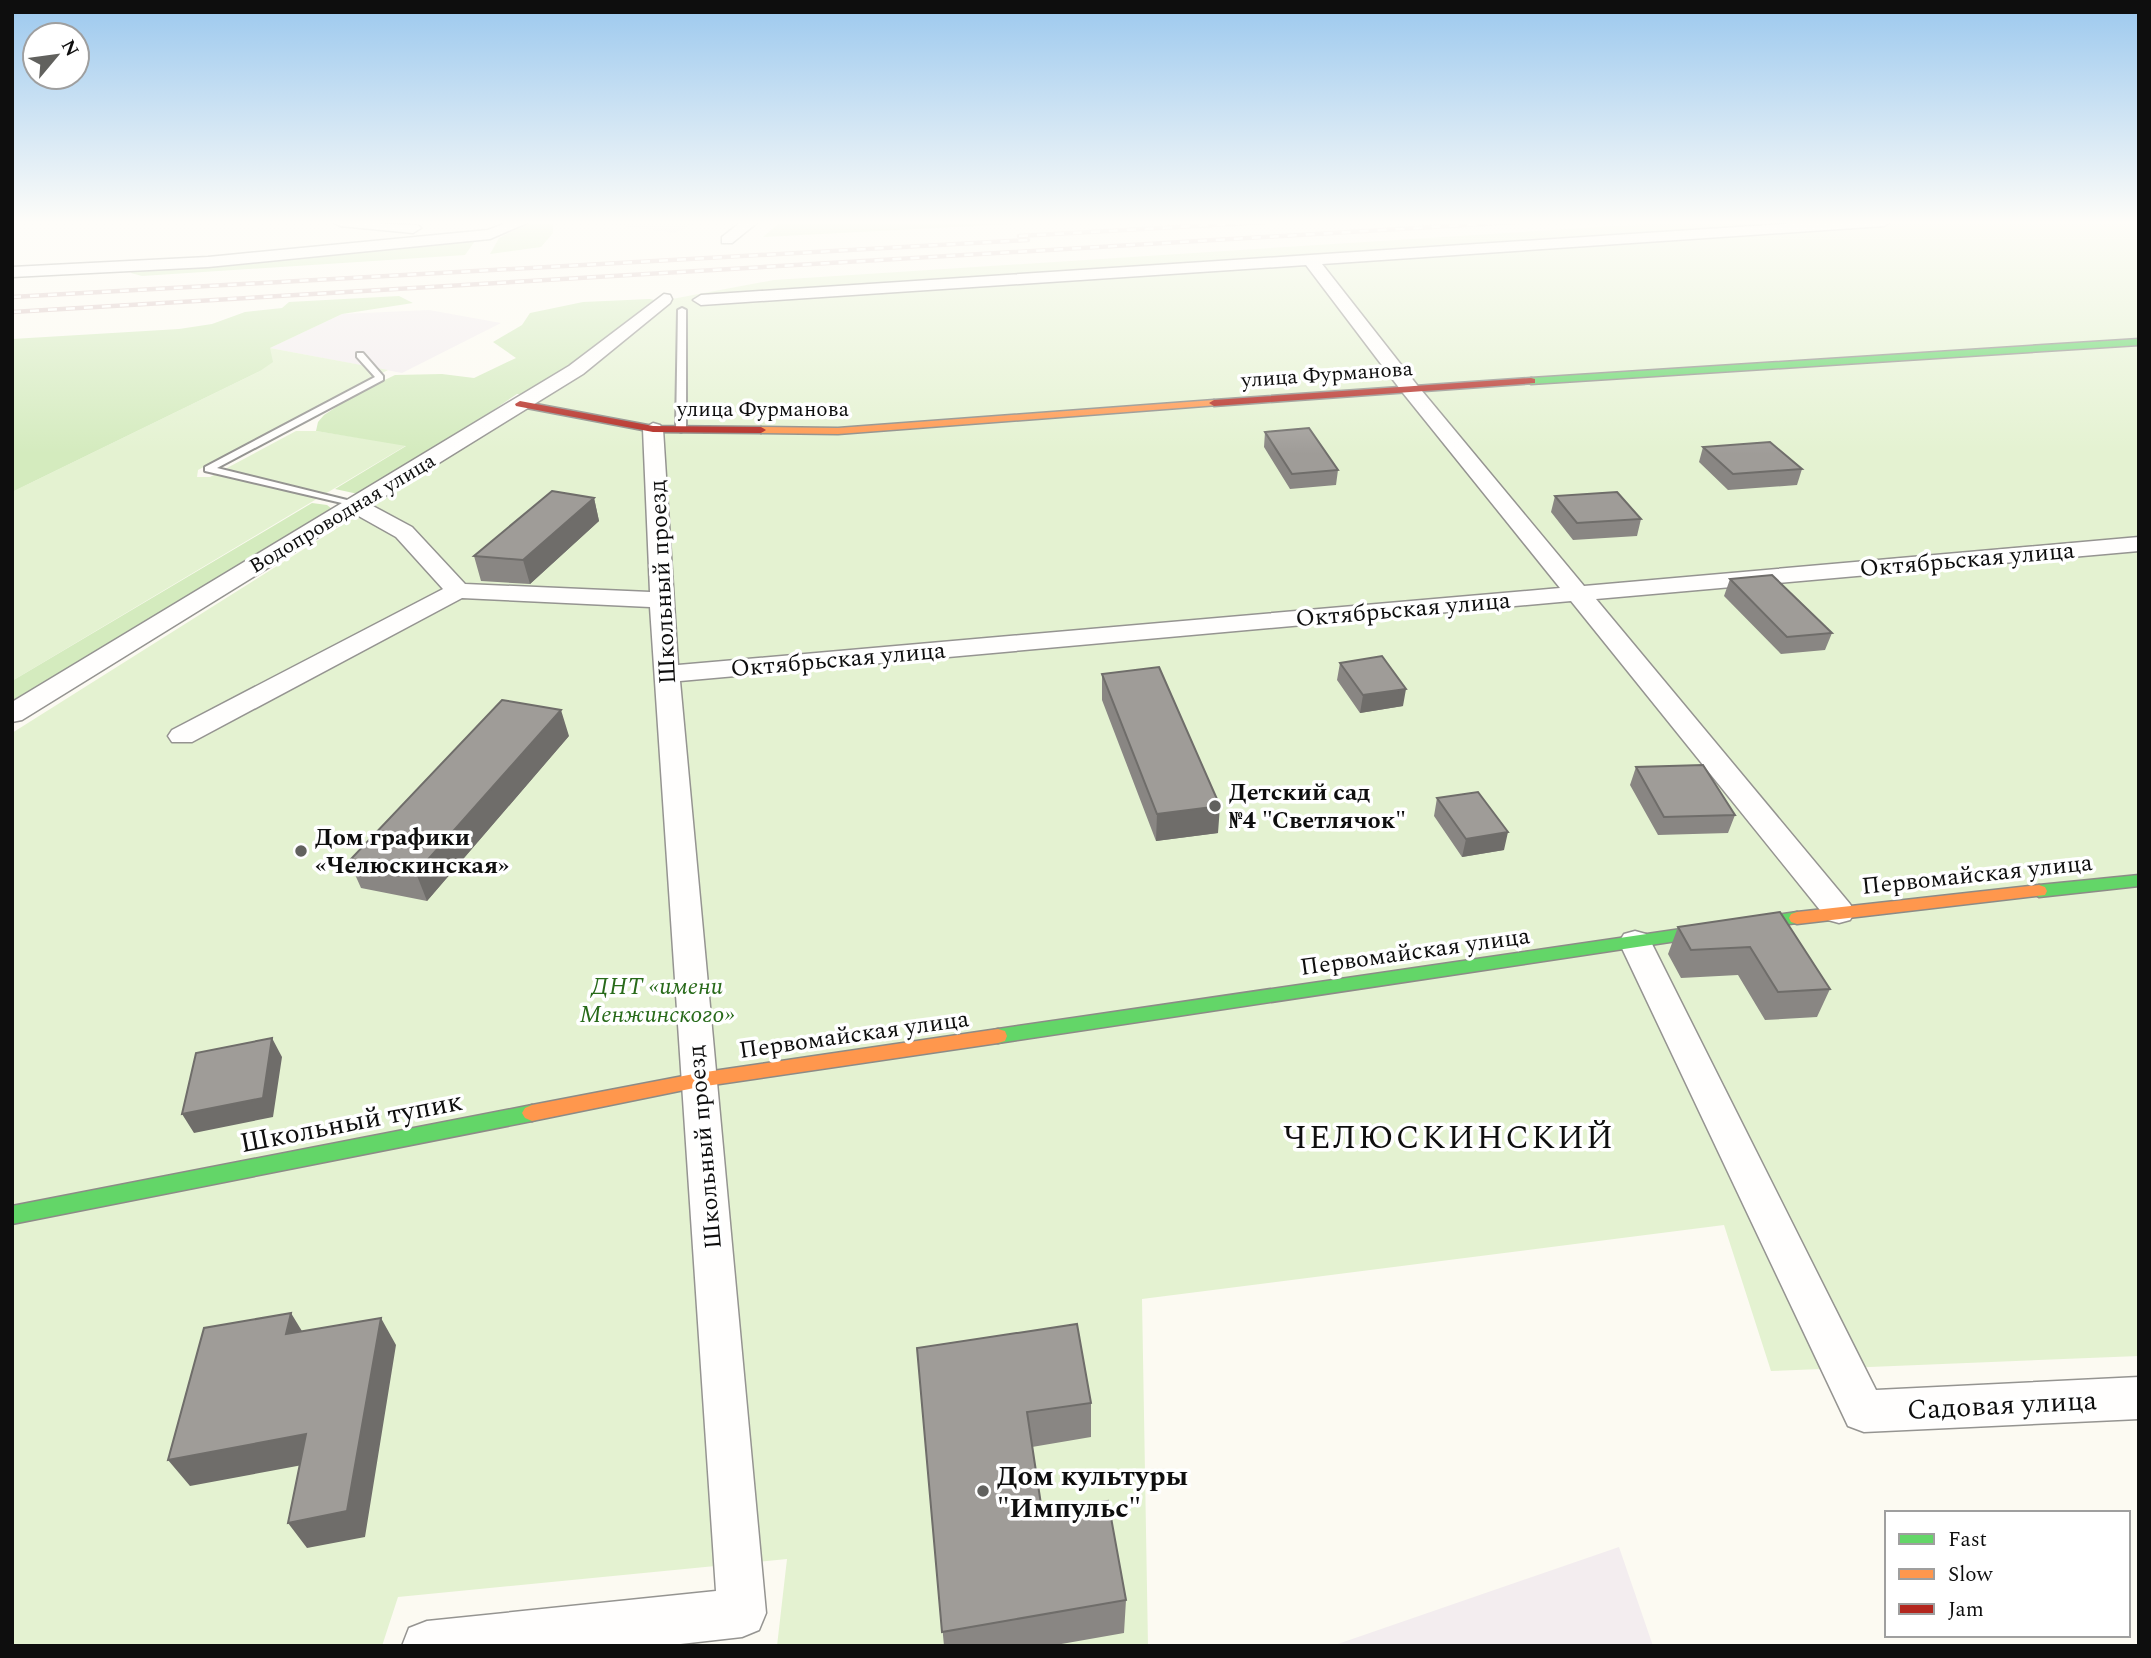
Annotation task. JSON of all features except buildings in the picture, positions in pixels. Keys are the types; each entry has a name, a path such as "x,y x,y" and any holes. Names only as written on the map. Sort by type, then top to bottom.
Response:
{"street":[{"path":"701,300 711,299"},
{"path":"1341,299 1410,389 1581,593 1839,912"},
{"name":"Водопроводная улица","path":"12,715 576,370 673,305"},
{"name":"улица Фурманова","path":"520,404 667,429 838,431 1410,389 2139,342"},
{"name":"Школьный проезд","path":"454,1644 742,1613 666,674 663,600 667,429"},
{"path":"355,505 404,532 458,591"},
{"name":"Октябрьская улица","path":"666,674 2139,544"},
{"path":"182,736 458,591 663,600"},
{"name":"Первомайская улица","path":"699,1080 1839,912 2139,880"},
{"name":"Садовая улица","path":"1635,942 1864,1411 2139,1398"},
{"name":"Школьный тупик","path":"12,1214 699,1080"}],"lane":[{"path":"667,429 673,305"},
{"path":"355,505 208,469 380,378 360,355"}],"shaded area":[{"path":"429,310 501,323 402,373 270,348 342,314"},
{"path":"1619,1547 1653,1646 1332,1646"}],"green space":[{"path":"406,299 413,303 342,314 270,348 273,362 260,371 12,492 12,339 179,329 212,324 245,312 282,308 289,302"},
{"name":"ДНТ «имени Менжинского»","path":"672,299 2139,299 2139,1356 1771,1371 1724,1225 1142,1299 1148,1646 777,1646 787,1559 398,1597 382,1646 12,1646 12,733 585,372"},
{"path":"654,300 604,342 528,395 517,394 439,447 358,494 335,489 406,446 316,431 318,422 324,415 356,394 395,375 442,374 474,378 516,358 493,342 522,325 530,313 583,302"},
{"path":"270,348 388,370 198,470 197,477 210,477 296,431 316,431 407,445 12,681 12,492 260,371"},
{"path":"312,503 327,505 332,509 12,705 12,681"}],"railway":[{"path":"12,312 223,299"}],"traffic: fast":[{"path":"1531,381 2139,342"},
{"path":"2039,891 2139,880"},
{"path":"998,1036 1797,918"},
{"path":"12,1215 532,1113"}],"traffic: slow":[{"path":"761,430 838,431 1214,403"},
{"path":"1797,918 2039,891"},
{"path":"532,1113 699,1080 998,1036"}],"traffic: jam":[{"path":"1214,403 1531,381"},
{"path":"520,404 653,429 761,430"}],"place":[{"name":"Детский сад №4 \"Светлячок\"","path":"1215,806"},
{"name":"Дом графики «Челюскинская»","path":"301,851"},
{"name":"Дом культуры \"Импульс\"","path":"983,1491"}],"district":[{"name":"ЧЕЛЮСКИНСКИЙ","path":"1449,1136"}]}
